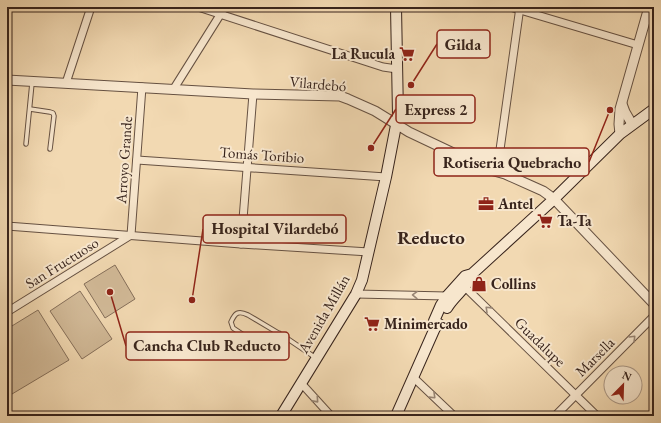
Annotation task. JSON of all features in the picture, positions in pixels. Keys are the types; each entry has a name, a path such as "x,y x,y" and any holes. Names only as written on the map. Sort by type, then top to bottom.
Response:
{"main road":[{"name":"Avenida Millán","path":"281,416 356,294 362,280 397,124 396,7"},
{"path":"449,298 465,276 472,274 620,134 654,109"},
{"path":"396,416 435,328 434,321 441,305 470,281 472,274"}],"street":[{"path":"66,84 91,7"},
{"path":"198,7 384,66 397,68"},
{"path":"173,90 226,7"},
{"path":"510,7 519,8 638,45"},
{"path":"620,134 620,109 649,7"},
{"path":"497,171 519,8"},
{"name":"Vilardebó","path":"7,80 253,94 340,96 375,111 409,132 487,169 506,174 543,191 554,198 654,304"},
{"name":"Arroyo Grande","path":"131,235 142,88"},
{"path":"241,244 253,94"},
{"path":"622,104 632,124"},
{"name":"Tomás Toribio","path":"137,160 386,177"},
{"path":"7,226 369,252"},
{"name":"San Fructuoso","path":"7,312 131,235"},
{"name":"Guadalupe","path":"464,287 598,416"},
{"path":"356,294 449,298"},
{"name":"Marsella","path":"555,416 654,316"},
{"path":"413,377 454,416"},
{"path":"301,383 331,416"}],"lane":[{"path":"26,144 33,82"},
{"path":"30,109 54,113 50,149"},
{"path":"279,333 273,345 266,348 257,344 234,328 231,322 234,315 243,313 279,333 317,358"}],"shaded area":[{"path":"115,265 135,299 105,318 84,284"},
{"path":"80,291 112,339 82,359 50,311"},
{"path":"38,310 69,360 7,397 7,329"}],"place":[{"name":"La Rucula","path":"407,54"},
{"name":"Gilda","path":"411,85"},
{"name":"Rotiseria Quebracho","path":"610,110"},
{"name":"Express 2","path":"371,148"},
{"name":"Antel","path":"486,204"},
{"name":"Ta-Ta","path":"545,221"},
{"name":"Collins","path":"479,284"},
{"name":"Cancha Club Reducto","path":"110,292"},
{"name":"Hospital Vilardebó","path":"192,300"},
{"name":"Minimercado","path":"372,324"}],"district":[{"name":"Reducto","path":"431,237"}]}
